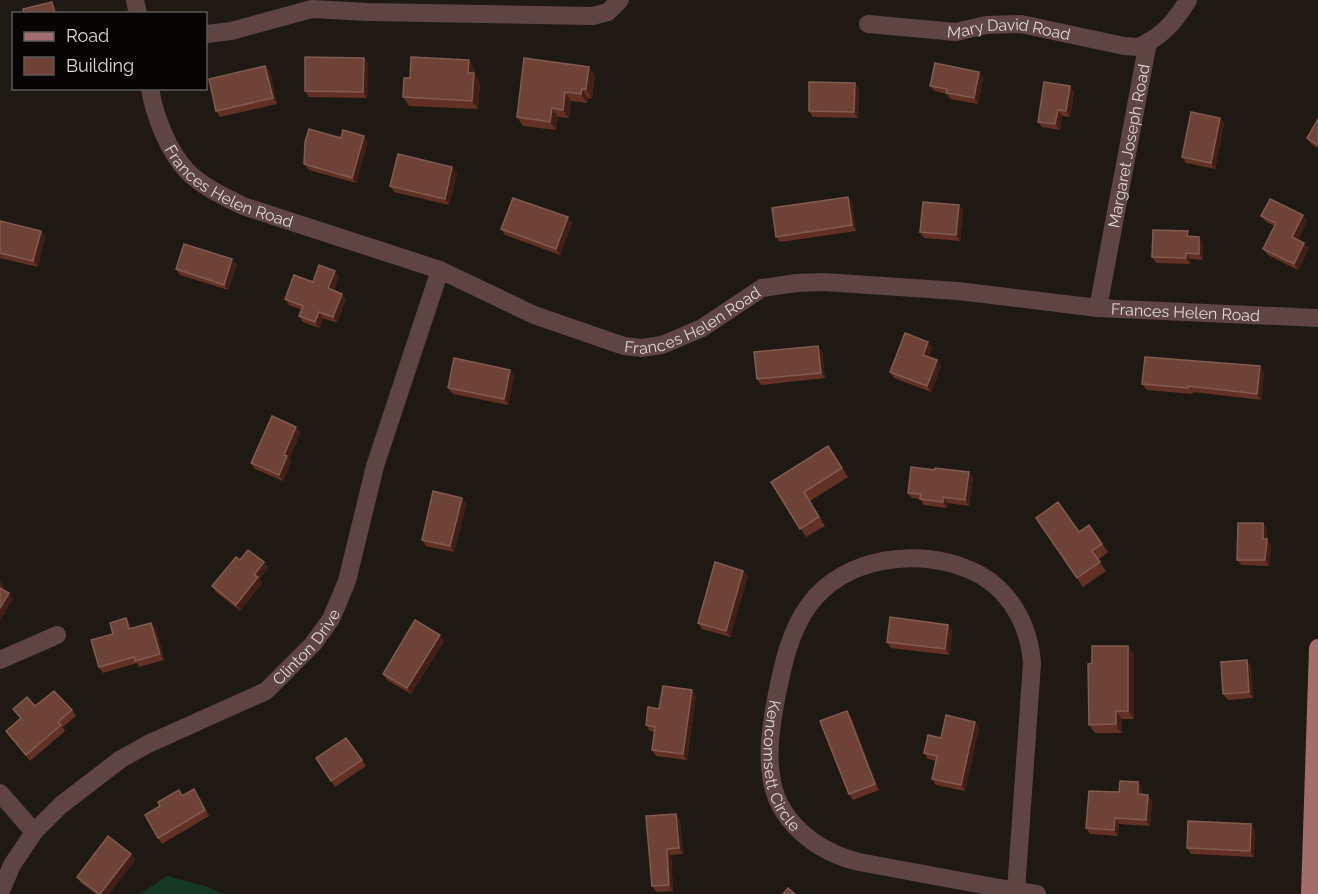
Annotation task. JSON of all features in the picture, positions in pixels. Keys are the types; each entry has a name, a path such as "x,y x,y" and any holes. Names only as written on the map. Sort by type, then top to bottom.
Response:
{"main road":[{"path":"1310,894 1318,648"}],"street":[{"path":"207,34 231,31 312,9 593,16 608,12 620,0"},
{"name":"Margaret Joseph Road","path":"1098,308 1148,42 1157,38 1178,16 1188,0"},
{"name":"Mary David Road","path":"868,24 956,32 986,25 1022,24 1124,46 1140,47 1148,42"},
{"name":"Frances Helen Road","path":"150,90 163,135 188,172 234,202 440,270 534,315 624,346 641,348 662,345 702,328 762,288 796,283 824,282 958,291 1098,308 1318,318"},
{"name":"Clinton Drive","path":"0,893 12,865 34,832 61,805 121,759 148,744 266,691 313,644 332,619 347,580 375,466 440,270"},
{"name":"Kencomsett Circle","path":"1016,891 1032,663 1030,645 1019,614 1008,598 978,573 945,561 895,558 872,563 849,572 826,587 809,604 788,647 771,732 771,776 781,807 794,825 806,836 829,853 843,858 1016,891 1037,894"},
{"path":"0,660 57,635"},
{"path":"0,793 34,832"}],"green space":[{"path":"167,876 208,887 222,894 140,894"}],"building":[{"path":"52,2 54,12 24,12 23,9"},
{"path":"305,57 364,58 363,92 305,91"},
{"path":"411,57 469,60 468,73 474,73 472,101 403,97 404,78 410,78"},
{"path":"524,58 589,67 586,89 582,89 581,94 565,92 563,110 552,108 550,122 517,117"},
{"path":"935,63 979,72 974,98 946,93 947,89 930,86"},
{"path":"265,66 273,98 216,111 209,79"},
{"path":"809,82 855,83 854,112 809,111"},
{"path":"1044,82 1070,86 1066,111 1058,110 1055,124 1038,122"},
{"path":"1191,112 1220,118 1211,163 1182,157"},
{"path":"1318,119 1318,145 1307,138"},
{"path":"309,129 341,138 343,130 364,136 352,178 304,164 305,142"},
{"path":"398,154 452,167 445,199 390,186"},
{"path":"848,197 852,225 776,237 772,208"},
{"path":"513,198 568,217 556,249 501,229"},
{"path":"1270,199 1303,215 1292,237 1304,243 1294,264 1263,249 1276,223 1261,216"},
{"path":"923,202 959,205 956,235 920,232"},
{"path":"0,221 41,231 33,261 0,253"},
{"path":"1153,230 1188,231 1187,236 1199,237 1199,254 1186,253 1186,258 1152,257"},
{"path":"184,244 232,259 224,285 176,269"},
{"path":"319,265 335,271 328,288 342,294 333,317 319,312 315,322 299,316 303,306 285,299 294,275 313,282"},
{"path":"905,333 928,342 923,355 937,360 927,386 890,372"},
{"path":"818,346 821,373 757,379 754,352"},
{"path":"1145,357 1260,366 1257,394 1188,386 1188,388 1142,384"},
{"path":"454,358 510,370 504,399 448,388"},
{"path":"272,416 296,427 284,455 287,456 279,475 251,463"},
{"path":"828,446 842,468 804,492 819,517 800,529 771,482"},
{"path":"911,467 969,472 965,500 943,497 943,502 920,499 921,494 908,493"},
{"path":"433,491 462,498 450,546 422,540"},
{"path":"1058,502 1079,532 1089,525 1102,544 1092,551 1100,562 1077,578 1036,518"},
{"path":"1238,523 1263,523 1263,539 1267,539 1265,560 1237,560"},
{"path":"248,550 264,562 254,575 258,577 236,605 212,586 236,557 240,560"},
{"path":"715,562 743,571 726,631 698,623"},
{"path":"0,588 9,593 0,608"},
{"path":"890,617 948,625 945,649 887,642"},
{"path":"126,618 129,629 151,623 160,654 135,661 134,657 99,667 91,640 113,634 110,623"},
{"path":"415,620 440,635 407,688 383,674"},
{"path":"1092,646 1128,646 1128,711 1116,711 1116,724 1089,725 1088,664 1092,663"},
{"path":"1247,660 1249,692 1223,694 1221,662"},
{"path":"663,686 692,690 683,754 652,750 655,727 646,725 648,707 659,709"},
{"path":"54,691 72,710 58,722 61,725 26,755 6,731 21,718 13,709 27,697 35,706"},
{"path":"847,711 875,784 849,794 820,721"},
{"path":"946,715 975,722 961,785 932,779 937,756 924,753 928,735 941,738"},
{"path":"346,738 362,760 331,781 316,758"},
{"path":"1120,781 1138,782 1138,794 1148,795 1146,820 1115,818 1114,830 1086,828 1089,791 1119,792"},
{"path":"194,789 205,810 158,838 145,815 160,806 158,802 179,790 182,796"},
{"path":"676,814 679,848 667,849 669,885 652,886 646,816"},
{"path":"1188,821 1251,824 1250,851 1187,848"},
{"path":"108,836 131,854 99,894 77,877"},
{"path":"788,888 795,894 783,894"}]}
